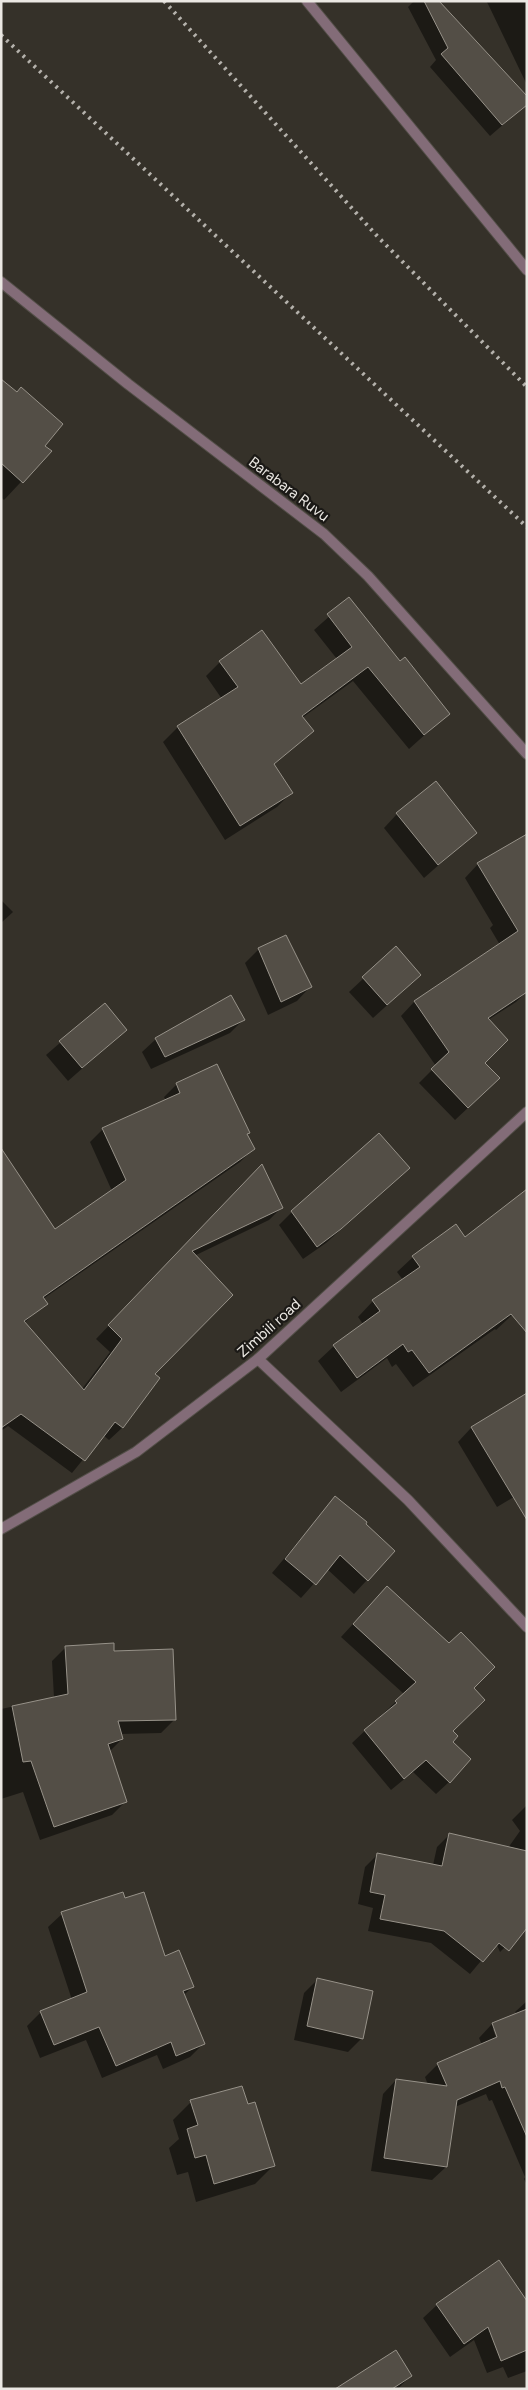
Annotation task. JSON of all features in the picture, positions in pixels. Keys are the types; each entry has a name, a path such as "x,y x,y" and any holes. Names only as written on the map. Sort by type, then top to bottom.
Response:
{"street":[{"path":"306,1 527,270"},
{"name":"Barabara Ruvu","path":"1,282 128,384 324,534 368,576 527,754"},
{"name":"Zimbili road","path":"1,1528 136,1452 258,1359 527,1112"},
{"path":"258,1359 408,1500 527,1627"}],"building":[{"path":"424,1 439,1 527,96 527,105 502,125 441,54 448,48"},
{"path":"1,379 17,392 21,387 63,424 45,446 52,451 23,483 1,463"},
{"path":"349,597 400,661 405,657 450,714 424,735 368,667 302,716 314,731 274,764 293,793 240,826 177,726 238,687 219,661 262,630 301,684 352,647 327,614"},
{"path":"436,781 477,833 438,865 396,813"},
{"path":"527,834 527,992 488,1018 508,1040 485,1063 500,1078 468,1108 431,1069 449,1052 414,1001 518,931 477,863"},
{"path":"286,935 312,987 281,1002 258,948"},
{"path":"396,946 421,975 387,1005 362,977"},
{"path":"231,995 245,1020 165,1057 155,1038"},
{"path":"105,1003 127,1030 82,1068 59,1041"},
{"path":"217,1064 250,1133 247,1134 255,1149 43,1297 48,1304 24,1321 84,1390 122,1339 108,1325 262,1164 283,1208 192,1251 233,1295 155,1374 160,1378 123,1428 115,1422 85,1461 21,1414 1,1428 1,1148 55,1229 126,1180 102,1128 180,1093 176,1083"},
{"path":"379,1133 410,1168 341,1229 317,1247 291,1211"},
{"path":"527,1189 527,1333 511,1314 429,1373 412,1350 408,1352 403,1344 357,1378 333,1345 380,1311 372,1300 420,1267 412,1256 456,1224 465,1237"},
{"path":"527,1393 527,1520 471,1427"},
{"path":"335,1496 367,1522 366,1524 395,1551 368,1581 340,1555 316,1585 285,1559"},
{"path":"387,1586 449,1643 461,1632 495,1667 474,1688 485,1700 453,1731 458,1736 453,1742 471,1759 450,1783 426,1760 404,1779 364,1730 397,1703 395,1701 416,1682 353,1624"},
{"path":"114,1643 114,1651 173,1649 176,1720 118,1721 123,1739 108,1744 127,1802 54,1827 31,1761 23,1762 12,1706 68,1694 65,1646"},
{"path":"449,1833 527,1851 527,1928 509,1951 499,1943 483,1962 444,1931 380,1919 385,1895 370,1892 377,1853 442,1866"},
{"path":"123,1892 125,1898 144,1892 165,1956 179,1950 194,1987 183,1991 205,2044 176,2056 171,2042 116,2066 99,2027 54,2045 40,2011 87,1992 61,1912"},
{"path":"317,1978 373,1991 363,2039 307,2026"},
{"path":"527,2009 527,2137 505,2087 502,2088 500,2081 457,2100 447,2167 384,2158 396,2079 447,2086 437,2063 497,2037 492,2023"},
{"path":"242,2086 248,2104 255,2102 275,2166 214,2184 206,2155 195,2158 187,2129 198,2125 190,2100"},
{"path":"499,2260 527,2301 527,2350 501,2361 488,2327 464,2344 436,2304"},
{"path":"396,2350 412,2376 392,2389 335,2389"}],"railway":[{"path":"164,1 378,237 527,387"},
{"path":"1,35 527,527"}]}
